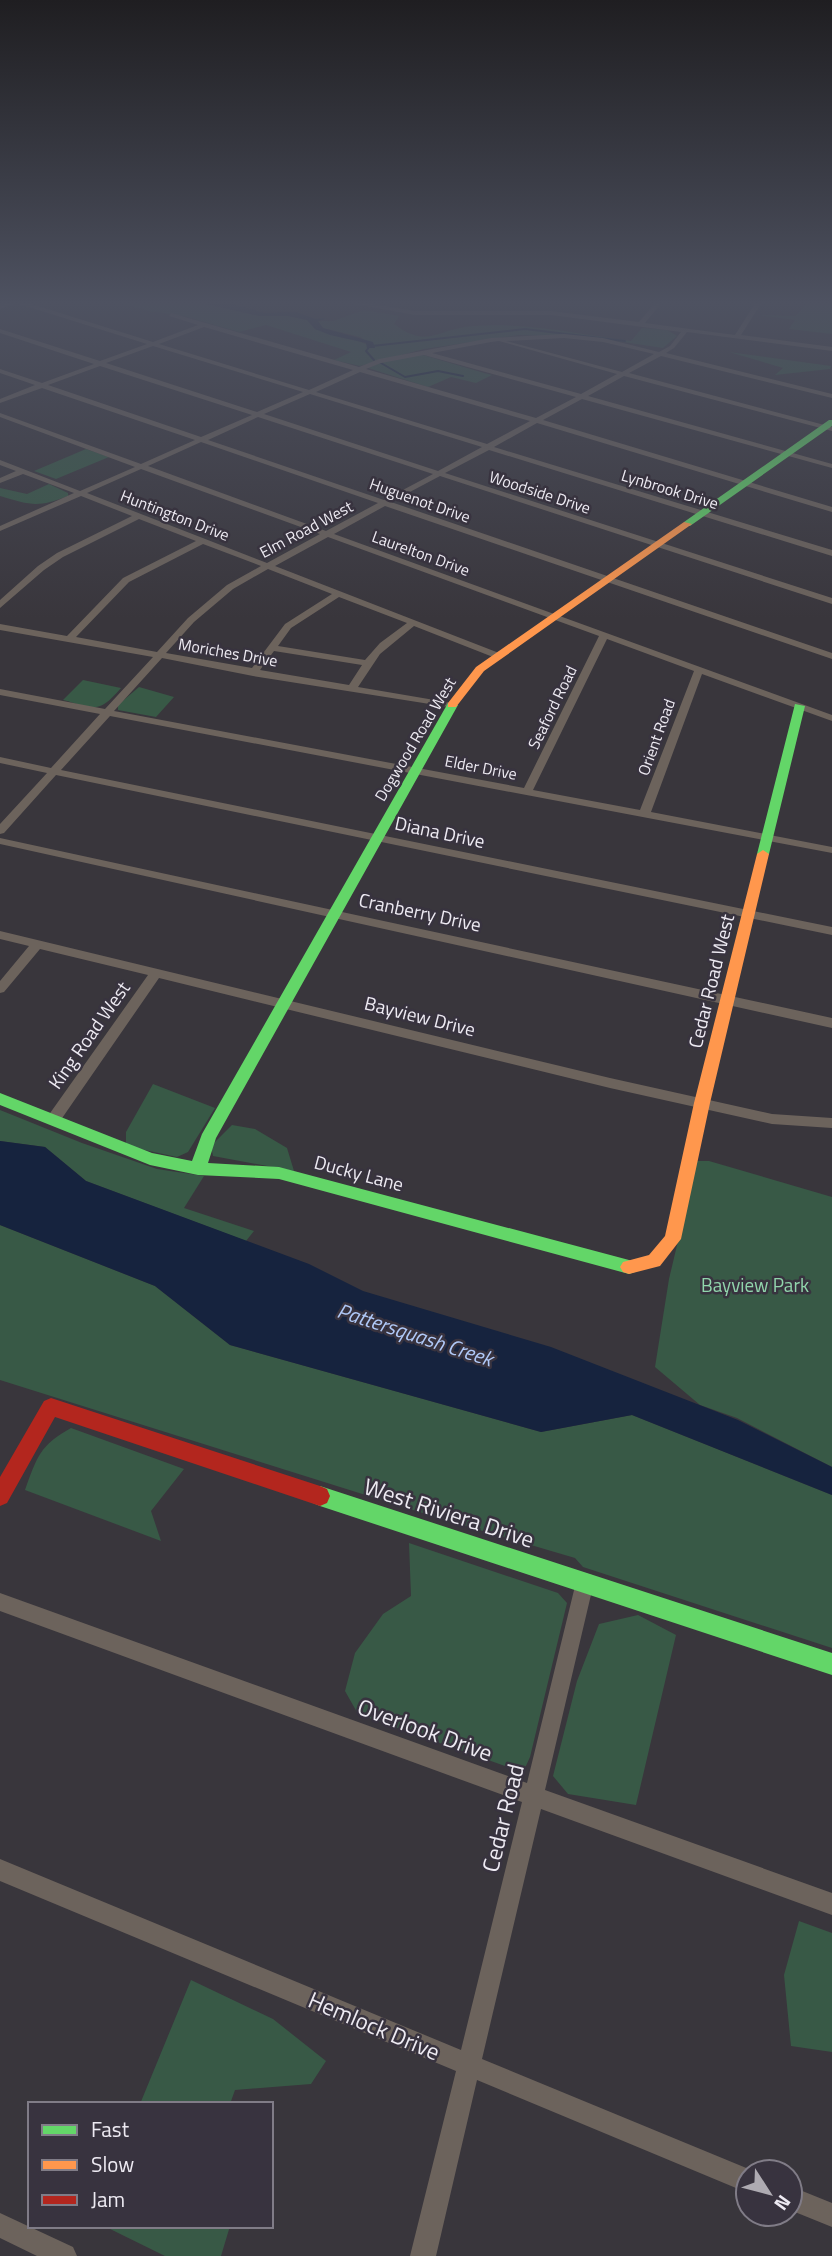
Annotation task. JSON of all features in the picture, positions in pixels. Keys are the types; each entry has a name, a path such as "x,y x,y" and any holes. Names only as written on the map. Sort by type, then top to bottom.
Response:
{"street":[{"name":"Huguenot Drive","path":"107,407 832,656"},
{"name":"Woodside Drive","path":"232,407 832,601"},
{"path":"0,529 273,407"},
{"name":"Lynbrook Drive","path":"362,407 832,553"},
{"path":"492,407 832,510"},
{"name":"Elm Road West","path":"0,831 157,656 211,601 266,566 562,407"},
{"path":"620,407 832,466"},
{"path":"754,407 830,426"},
{"name":"Laurelton Drive","path":"0,415 832,718"},
{"name":"Dogwood Road West","path":"198,1169 208,1138 334,913 452,706 480,669 496,655 830,426"},
{"name":"Huntington Drive","path":"0,463 496,655"},
{"path":"0,481 23,471"},
{"path":"0,605 41,568 60,555 138,516"},
{"path":"68,640 125,580 202,541"},
{"path":"253,673 296,618 338,594"},
{"path":"352,689 367,663 388,638 412,624"},
{"name":"Moriches Drive","path":"0,627 452,706"},
{"name":"Seaford Road","path":"527,793 604,636"},
{"path":"270,648 367,663"},
{"name":"Orient Road","path":"644,815 699,670"},
{"name":"Elder Drive","path":"0,692 832,850"},
{"name":"Cedar Road West","path":"654,1261 673,1239 702,1103 799,706"},
{"name":"Diana Drive","path":"0,760 832,931"},
{"name":"Cranberry Drive","path":"0,841 832,1023"},
{"name":"Bayview Drive","path":"0,935 772,1119 832,1123"},
{"path":"0,989 37,944"},
{"name":"King Road West","path":"53,1120 157,972"},
{"name":"Ducky Lane","path":"0,1099 150,1158 198,1169 279,1173 602,1262 634,1268 654,1261"},
{"name":"West Riviera Drive","path":"0,1496 51,1408 832,1664"},
{"name":"Cedar Road","path":"424,2256 585,1582"},
{"name":"Overlook Drive","path":"0,1602 832,1904"},
{"name":"Hemlock Drive","path":"0,1870 734,2175"},
{"path":"804,2204 832,2215"},
{"path":"0,2225 64,2256"}],"green space":[{"path":"86,449 109,457 56,479 34,471"},
{"path":"49,484 68,493 68,496 34,504 0,496 0,488 27,494"},
{"path":"83,680 121,688 101,706 89,707 63,700"},
{"path":"139,687 174,697 156,717 118,710 118,705"},
{"path":"153,1084 215,1108 188,1152 177,1157 126,1146 126,1132"},
{"path":"0,1110 157,1169 204,1176 184,1208 254,1231 246,1241 86,1181 45,1147 0,1141"},
{"path":"232,1125 255,1129 287,1148 294,1171 213,1156 211,1146"},
{"name":"Bayview Park","path":"697,1161 709,1161 832,1197 832,1467 737,1418 700,1405 655,1367 669,1279"},
{"path":"0,1225 155,1286 230,1345 541,1432 632,1415 832,1495 832,1648 583,1567 575,1558 0,1380"},
{"path":"71,1428 184,1469 151,1511 161,1541 25,1490 46,1446"},
{"path":"409,1543 558,1593 567,1603 530,1757 525,1768 505,1766 358,1714 345,1691 355,1653 383,1614 411,1596"},
{"path":"638,1615 676,1635 636,1805 568,1794 553,1776 577,1681 599,1624"},
{"path":"799,1921 832,1933 832,2052 791,2046 784,1975"},
{"path":"191,1980 273,2019 326,2061 311,2084 235,2090 231,2102 141,2102"},
{"path":"108,2228 229,2228 221,2256 165,2256"}],"water":[{"name":"Pattersquash Creek","path":"0,1141 45,1147 86,1181 309,1264 363,1291 551,1347 738,1420 832,1467 832,1495 632,1415 541,1432 230,1345 155,1286 0,1225"}],"traffic: fast":[{"path":"687,524 832,422"},
{"path":"198,1169 208,1138 452,705"},
{"path":"763,854 799,706"},
{"path":"0,1099 150,1159 198,1169 279,1173 629,1267"},
{"path":"320,1496 832,1664"}],"traffic: slow":[{"path":"452,705 480,669 687,524"},
{"path":"629,1267 654,1261 673,1239 702,1103 763,854"}],"traffic: jam":[{"path":"0,1496 51,1407 320,1496"}]}
